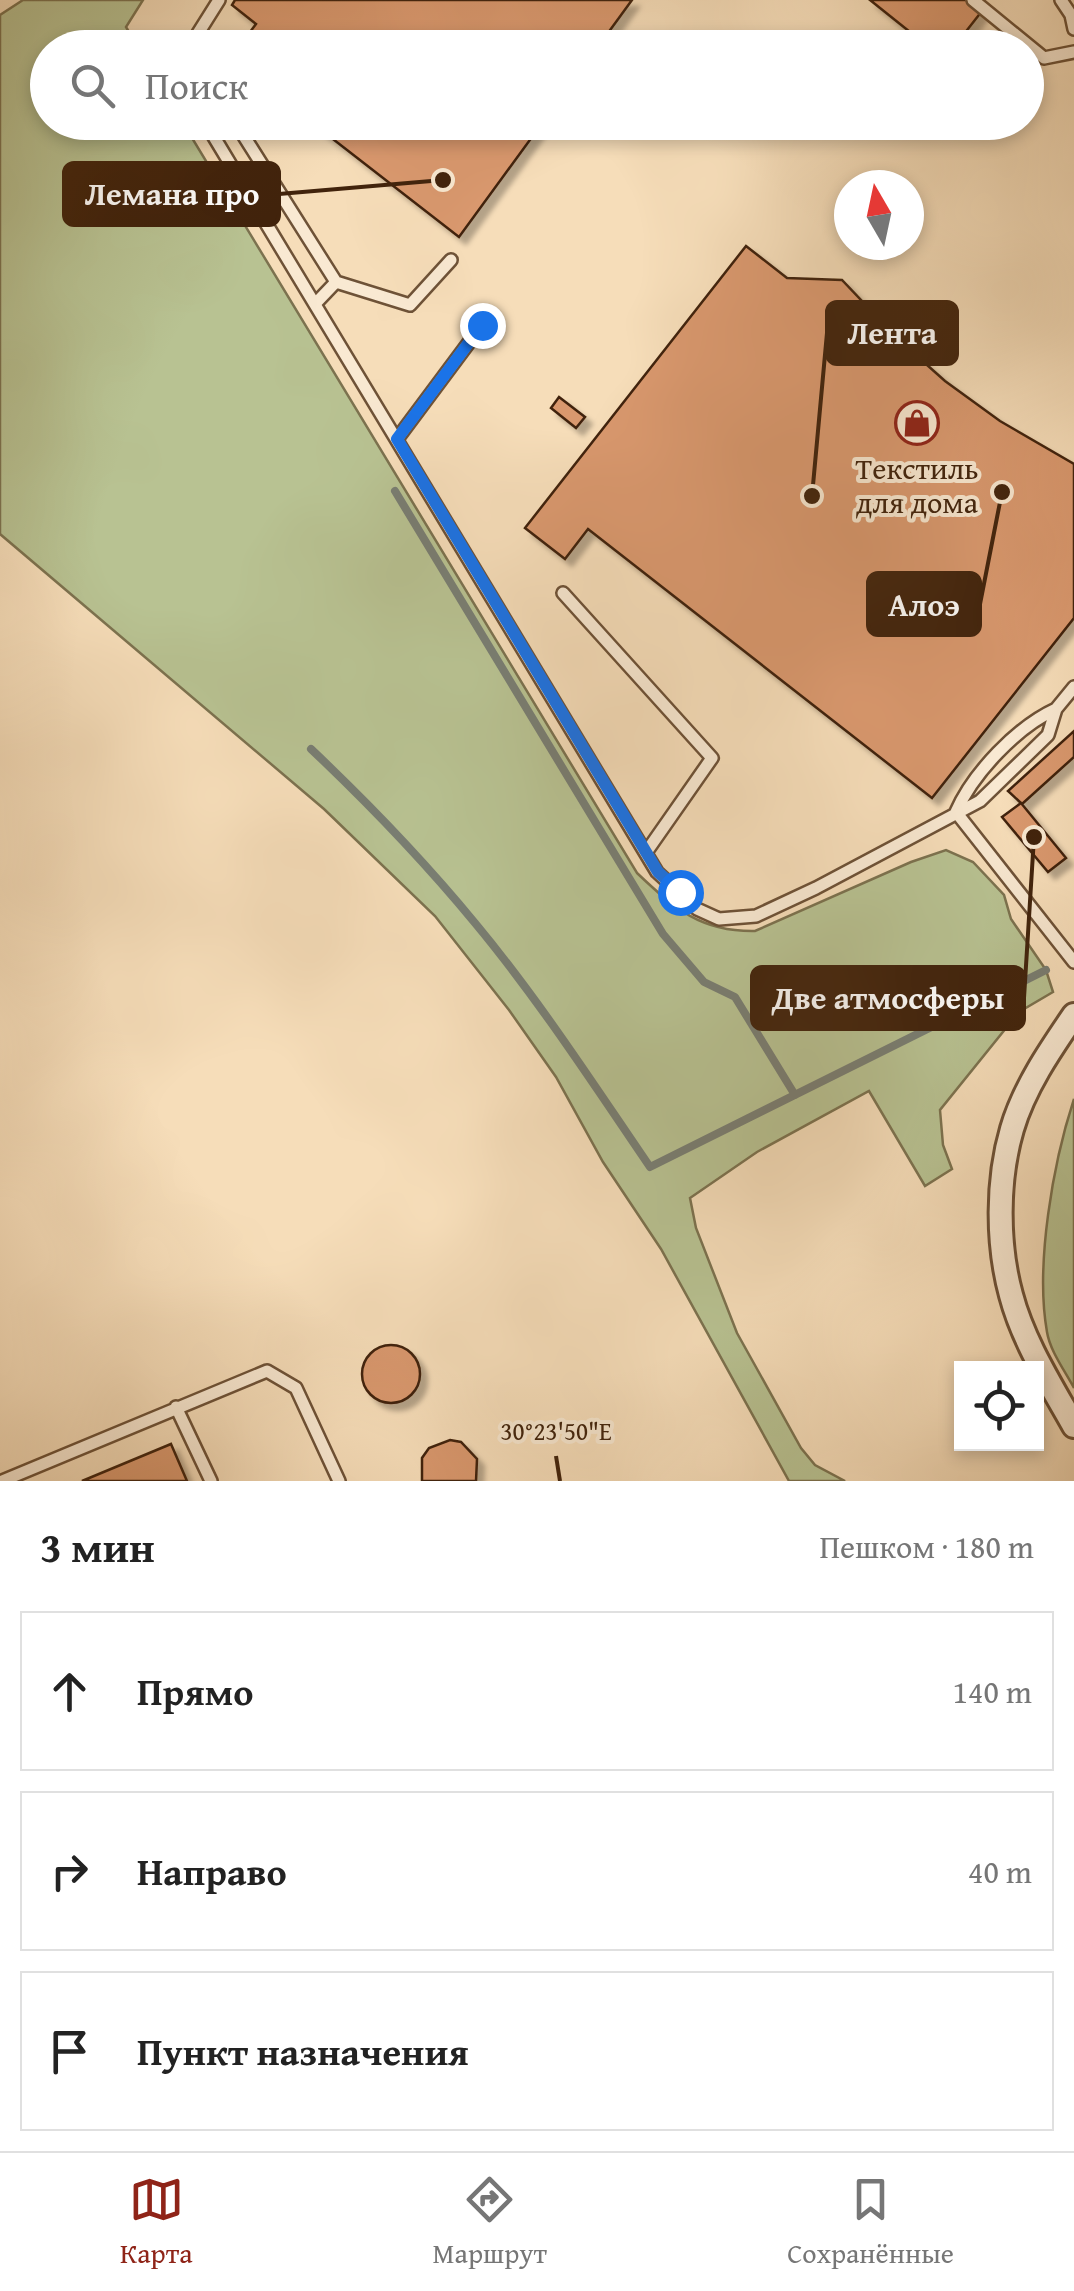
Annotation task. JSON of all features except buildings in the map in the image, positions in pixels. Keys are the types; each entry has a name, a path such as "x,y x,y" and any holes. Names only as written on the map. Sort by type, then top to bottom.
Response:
{"street":[{"path":"1068,1024 1044,1061 1012,1129 1001,1205 1011,1295 1030,1343 1074,1426"}],"lane":[{"path":"203,30 219,0"},
{"path":"973,0 1010,30"},
{"path":"1062,0 1074,29"},
{"path":"1044,58 1074,52"},
{"path":"216,140 658,872 698,909 718,918 756,916 980,801 1048,735 1056,709 1074,687"},
{"path":"246,140 336,282 410,305 450,260"},
{"path":"315,304 336,282"},
{"path":"397,439 482,325"},
{"path":"563,593 712,758 646,851"},
{"path":"956,812 966,787 1033,720 1056,709"},
{"path":"956,812 1074,962"},
{"path":"2,1481 267,1371 296,1388 339,1481"},
{"path":"176,1408 211,1481"}],"green space":[{"path":"23,0 143,0 128,30 30,30 30,140 193,140 637,873 664,897 704,923 755,931 946,850 973,862 1004,895 1011,919 1046,970 1053,992 1019,1012 940,1110 943,1145 952,1169 925,1186 869,1091 757,1152 690,1198 696,1228 737,1333 801,1448 815,1465 845,1481 789,1481 661,1249 603,1162 556,1077 435,916 324,809 0,534 0,15"},
{"path":"1074,1099 1074,1388 1049,1339 1043,1276 1053,1183"}],"waterway":[{"path":"395,491 663,934 704,982 735,997 795,1095"},
{"path":"311,749 396,833 499,952 650,1167 1046,970"}],"place":[{"name":"Лемана про","path":"443,180"},
{"name":"Текстиль для дома","path":"917,423"},
{"name":"Алоэ","path":"1002,492"},
{"name":"Лента","path":"812,496"},
{"name":"Две атмосферы","path":"1034,837"}],"route":[{"path":"482,325 397,439 658,872 680,892"}]}
